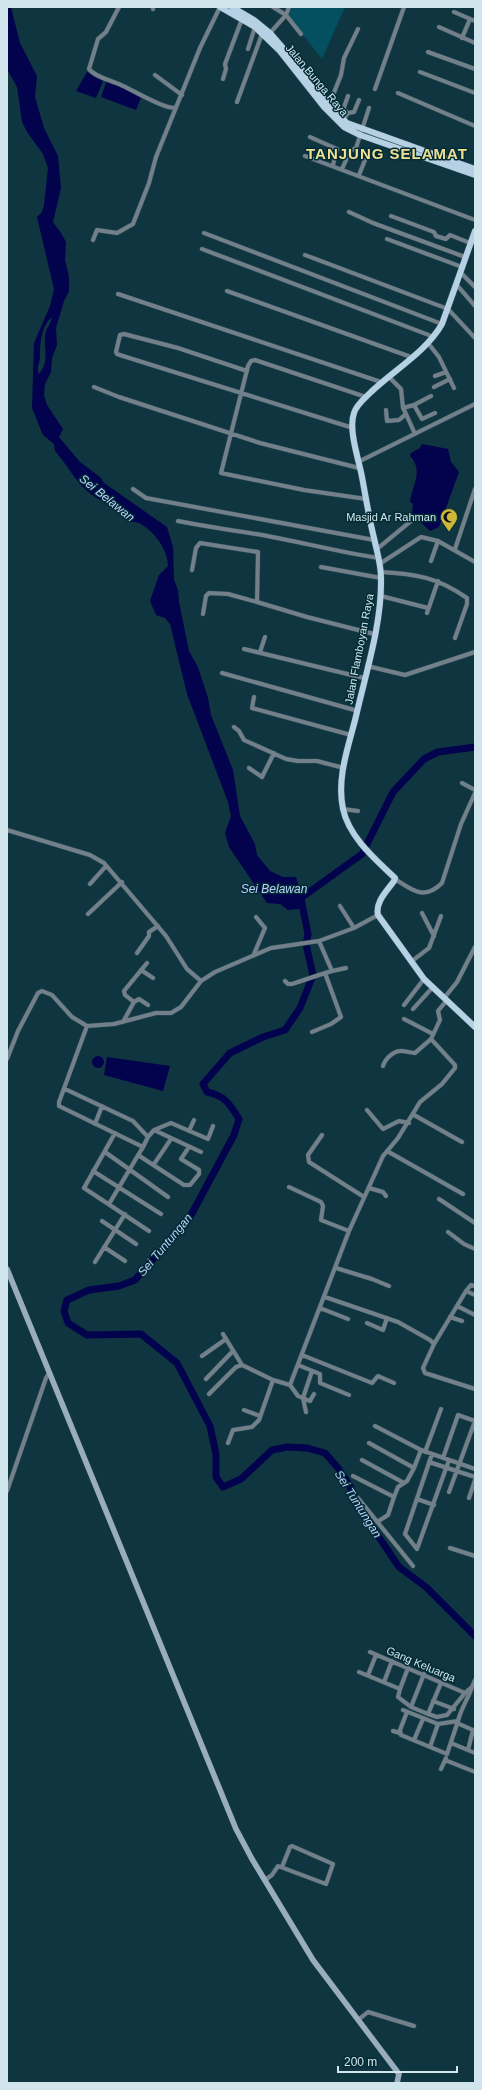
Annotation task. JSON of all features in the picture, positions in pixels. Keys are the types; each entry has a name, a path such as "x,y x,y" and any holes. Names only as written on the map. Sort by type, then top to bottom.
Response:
{"main road":[{"name":"Jalan Bunga Raya","path":"220,7 255,27 274,42 343,120 361,132 475,175"},
{"name":"Jalan Bunga Raya","path":"232,7 254,20 270,33 274,42 324,107 344,127 475,169"},
{"name":"Jalan Flamboyan Raya","path":"395,879 352,831 343,809 341,786 344,768 358,711 381,596 380,561 374,540 359,465 353,428 354,412 366,397 388,375 434,337 442,324 448,309 475,232"},
{"path":"395,879 380,900 377,908 378,915 424,979 446,998 475,1027"},
{"path":"7,1269 236,1829 316,1965 359,2019 399,2074 397,2083"}],"street":[{"path":"119,7 106,32 98,39 89,69 92,73 119,83 166,107 176,108"},
{"path":"92,240 97,230 117,233 133,224 149,183 156,158 200,48 220,7"},
{"path":"273,7 286,15 301,34"},
{"path":"270,33 286,15 289,7"},
{"path":"375,89 404,8 399,7"},
{"path":"454,12 475,21"},
{"path":"223,80 226,70 225,64 242,19"},
{"path":"462,38 470,19"},
{"path":"248,49 255,27"},
{"path":"439,27 475,43"},
{"path":"329,105 341,75 344,58 358,29"},
{"path":"237,102 262,34"},
{"path":"428,52 475,69"},
{"path":"420,72 475,93"},
{"path":"155,75 182,95"},
{"path":"398,93 475,126"},
{"path":"348,96 342,109 348,113 354,112 359,100"},
{"path":"342,169 350,151 356,148 369,108"},
{"path":"343,120 348,113"},
{"path":"310,137 338,149 333,165"},
{"path":"305,156 333,165 475,220"},
{"path":"359,175 365,160"},
{"path":"349,212 373,223 466,257"},
{"path":"392,216 434,232 436,236 441,238 446,239 450,235 470,243"},
{"path":"204,233 442,324"},
{"path":"387,239 461,269 475,287"},
{"path":"202,249 434,337"},
{"path":"305,255 448,309 475,338"},
{"path":"456,284 475,306"},
{"path":"227,291 411,357"},
{"path":"118,294 381,382"},
{"path":"247,371 178,348 124,334 119,336 116,352 117,354 353,428"},
{"path":"428,343 439,357 454,388"},
{"path":"366,397 255,360 249,363 221,472 304,490 366,499"},
{"path":"434,376 446,372"},
{"path":"388,375 401,388 403,408 415,434"},
{"path":"434,387 450,380"},
{"path":"94,387 260,443 359,465 415,434 475,404"},
{"path":"403,408 414,405 431,396"},
{"path":"414,405 422,419 435,413"},
{"path":"386,410 388,422 399,420 406,414"},
{"path":"133,489 146,498 374,540"},
{"path":"455,549 475,489"},
{"path":"178,520 216,529 257,534 380,561 421,537 438,541 455,549 475,562"},
{"path":"377,549 411,521"},
{"path":"431,561 438,541"},
{"path":"192,570 196,548 200,543 258,552 257,602"},
{"path":"321,567 381,575 410,574 438,580 459,592 468,601 455,638"},
{"path":"381,596 427,610 438,580"},
{"path":"203,614 209,593 228,594 307,618 374,634"},
{"path":"260,652 265,637"},
{"path":"244,649 364,678"},
{"path":"367,666 405,676 475,652"},
{"path":"222,673 358,711"},
{"path":"254,697 252,708 351,735"},
{"path":"234,727 239,730 244,740 290,760 317,761 344,768"},
{"path":"249,768 262,777 274,753"},
{"path":"462,782 475,790"},
{"path":"395,879 412,890 420,892 430,892 442,883 461,824 475,793"},
{"path":"343,809 358,811"},
{"path":"7,830 90,855 106,866 122,882 158,926 187,968 200,981"},
{"path":"90,884 106,866"},
{"path":"88,914 122,882"},
{"path":"340,906 354,928"},
{"path":"422,913 434,936"},
{"path":"7,1059 18,1031 38,993 42,991 52,995 72,1017 81,1024 89,1026 102,1026 123,1022 156,1013 177,1012 200,981 216,972 254,954 271,948 320,941 354,928 378,915"},
{"path":"412,961 427,951 441,916"},
{"path":"254,954 265,928 256,917"},
{"path":"137,953 149,936 149,932 158,926"},
{"path":"320,941 332,971"},
{"path":"383,1066 388,1057 399,1050 415,1053 431,1039 440,1020 438,1011 457,982 475,948"},
{"path":"134,1002 125,995 124,991 147,963"},
{"path":"285,981 290,984 346,968"},
{"path":"141,970 153,978"},
{"path":"312,1032 331,1024 341,1017 325,973"},
{"path":"404,1005 424,979"},
{"path":"413,1009 433,987"},
{"path":"123,1022 134,1002 139,999 148,1005"},
{"path":"404,1019 433,1034"},
{"path":"89,1026 59,1106 143,1147"},
{"path":"314,1394 311,1401 303,1398 293,1392 290,1385 325,1297 349,1231 364,1197 387,1152 409,1123 425,1096 442,1084 454,1068 454,1065 431,1039"},
{"path":"65,1088 133,1121 148,1137"},
{"path":"94,1124 102,1106"},
{"path":"367,1110 383,1129 399,1121 409,1123"},
{"path":"414,1114 462,1142"},
{"path":"189,1131 194,1120"},
{"path":"109,1204 148,1137 154,1130 171,1123 208,1139 213,1126"},
{"path":"154,1130 201,1152"},
{"path":"115,1133 84,1188 149,1231"},
{"path":"322,1134 308,1155 308,1160 364,1197"},
{"path":"154,1164 171,1139"},
{"path":"138,1155 154,1164 184,1185 190,1184 199,1174 199,1170 181,1159 189,1147"},
{"path":"105,1152 168,1197"},
{"path":"387,1152 463,1194"},
{"path":"93,1171 161,1214"},
{"path":"289,1187 321,1202 323,1206 321,1220 349,1231"},
{"path":"369,1188 383,1192 386,1196"},
{"path":"439,1199 475,1223"},
{"path":"95,1262 125,1214"},
{"path":"102,1221 136,1244"},
{"path":"448,1232 464,1244 475,1249"},
{"path":"104,1247 125,1261"},
{"path":"336,1268 389,1286"},
{"path":"475,1286 471,1285 456,1306 434,1344 423,1368 425,1373 475,1389"},
{"path":"466,1291 475,1295"},
{"path":"325,1297 398,1322 430,1340 434,1344"},
{"path":"456,1306 475,1315"},
{"path":"320,1308 348,1319"},
{"path":"450,1317 462,1321"},
{"path":"367,1323 382,1331 387,1318"},
{"path":"223,1334 242,1365 273,1380 290,1385"},
{"path":"202,1356 226,1339"},
{"path":"206,1379 233,1351"},
{"path":"302,1355 372,1383 378,1376 394,1383"},
{"path":"209,1394 236,1367 242,1365"},
{"path":"298,1365 321,1375 320,1384 349,1395"},
{"path":"306,1412 303,1398 312,1371"},
{"path":"7,1491 49,1373"},
{"path":"228,1443 233,1430 252,1427 260,1416 273,1380"},
{"path":"378,1522 388,1515 398,1487 404,1483 414,1468 441,1409"},
{"path":"244,1410 260,1416"},
{"path":"443,1458 458,1415 475,1421 449,1492"},
{"path":"375,1426 423,1451 475,1469"},
{"path":"369,1443 414,1468"},
{"path":"432,1454 405,1534 417,1549 449,1460"},
{"path":"362,1460 404,1483"},
{"path":"430,1462 475,1477"},
{"path":"354,1476 394,1497"},
{"path":"469,1498 475,1480"},
{"path":"358,1498 412,1566"},
{"path":"417,1499 434,1505"},
{"path":"450,1548 475,1556"},
{"name":"Gang Keluarga","path":"370,1652 465,1693 472,1687 475,1680"},
{"path":"368,1675 376,1655"},
{"path":"384,1682 392,1661"},
{"path":"408,1668 398,1697 411,1707 437,1717 447,1715 454,1709 465,1693"},
{"path":"359,1672 400,1689"},
{"path":"411,1707 424,1674"},
{"path":"428,1714 441,1683"},
{"path":"441,1769 452,1743 460,1711 469,1696 472,1687"},
{"path":"433,1701 454,1709"},
{"path":"400,1733 405,1711 438,1724 458,1722 473,1730 468,1750"},
{"path":"414,1740 423,1719"},
{"path":"430,1747 438,1724"},
{"path":"392,1731 400,1733 447,1754"},
{"path":"452,1743 475,1753"},
{"path":"445,1760 475,1772"},
{"path":"265,1880 272,1875 276,1867 282,1867 326,1884 333,1864 292,1846 290,1847 282,1867"},
{"path":"359,2019 368,2012 414,2026"}],"shaded area":[{"path":"292,7 345,7 322,59 288,16"}],"water":[{"name":"Sei Belawan","path":"7,7 11,7 20,43 37,76 35,97 44,128 58,156 61,188 53,222 66,242 65,260 69,277 69,291 64,301 56,328 57,345 52,358 51,372 45,384 44,395 47,405 63,429 59,437 80,462 100,477 104,483 167,527 173,547 174,580 178,590 189,651 198,667 208,698 211,715 233,770 240,816 255,844 257,855 270,871 283,877 296,877 305,906 299,909 288,910 280,904 267,903 229,847 225,833 231,816 228,802 187,694 170,624 165,618 156,615 150,601 159,575 168,566 163,547 154,535 144,526 130,521 120,512 93,496 81,485 55,451 54,444 43,435 32,408 34,343 50,306 54,289 37,217 42,212 44,205 48,168 43,154 27,132 22,122 17,87 7,69","holes":["52,317 45,337 45,364 39,374 38,368 43,330 45,325"]},
{"path":"87,72 104,79 96,98 76,91"},
{"path":"107,80 142,95 136,110 101,97"},
{"path":"422,444 448,449 451,462 459,472 439,527 430,531 412,514 413,504 410,502 417,472 414,461 410,456 411,453 420,448"},
{"path":"96,1056 100,1056 104,1062 100,1068 96,1068 92,1064 92,1060"},
{"path":"107,1057 170,1066 163,1091 104,1075"}],"waterway":[{"name":"Sei Belawan","path":"294,897 301,898 362,854 393,792 424,759 438,752 475,747"},
{"name":"Sei Tuntungan","path":"301,899 308,934 306,944 313,975 300,1008 285,1030 263,1037 230,1053 203,1084 207,1092 218,1095 226,1101 239,1119 234,1135 190,1217 135,1280 119,1286 89,1290 67,1300 64,1311 68,1323 87,1335 141,1334 177,1363 210,1426 216,1454 216,1477 223,1487 241,1479 272,1450 287,1447 307,1448 325,1453 338,1468 350,1486 358,1506 399,1567 426,1587 475,1636"}],"place":[{"name":"Masjid Ar Rahman","path":"449,532"}],"district":[{"name":"TANJUNG SELAMAT","path":"387,153"}]}
